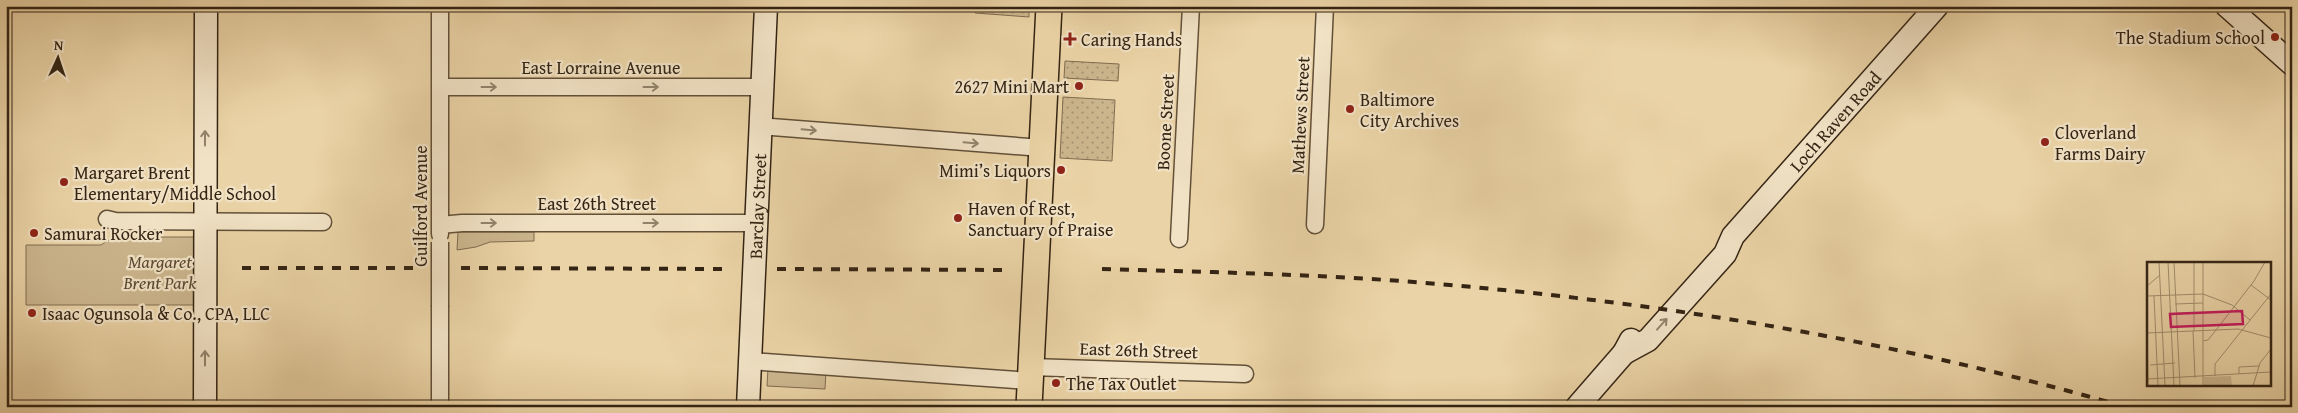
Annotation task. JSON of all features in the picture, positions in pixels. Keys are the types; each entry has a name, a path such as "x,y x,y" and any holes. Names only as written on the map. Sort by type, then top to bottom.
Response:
{"main road":[{"path":"205,407 206,6"},
{"name":"Barclay Street","path":"748,407 766,6"},
{"path":"1029,407 1049,6"},
{"name":"Loch Raven Road","path":"1577,407 1624,353 1648,340 1725,254 1733,236 1937,6"},
{"path":"2227,6 2292,64"}],"street":[{"name":"Guilford Avenue","path":"440,6 440,407"},
{"name":"Boone Street","path":"1179,239 1191,6"},
{"name":"Mathews Street","path":"1315,225 1325,6"},
{"name":"East Lorraine Avenue","path":"440,87 762,87"},
{"path":"760,126 1042,148"},
{"path":"107,219 115,221 323,222"},
{"name":"East 26th Street","path":"440,225 462,223 755,223"},
{"name":"East 26th Street","path":"750,361 1031,374 1246,374"}],"green space":[{"path":"975,7 1029,10 1029,17 975,13"},
{"path":"1065,61 1119,64 1118,81 1064,78"},
{"path":"1063,97 1115,100 1112,161 1060,158"},
{"path":"458,232 534,232 534,241 490,242 476,247 457,250"},
{"name":"Margaret Brent Park","path":"113,237 195,237 194,305 26,305 26,245 101,245"},
{"path":"768,368 826,371 825,389 767,386"}],"railway":[{"path":"242,268 417,268"},
{"path":"461,268 726,269"},
{"path":"777,269 1008,270"},
{"path":"1102,269 1375,279 1504,290 1684,312 1773,326 1951,362 2039,383 2126,407"}],"place":[{"name":"The Stadium School","path":"2275,37"},
{"name":"Caring Hands","path":"1070,39"},
{"name":"2627 Mini Mart","path":"1079,86"},
{"name":"Baltimore City Archives","path":"1350,109"},
{"name":"Cloverland Farms Dairy","path":"2045,142"},
{"name":"Mimi’s Liquors","path":"1061,170"},
{"name":"Margaret Brent Elementary/Middle School","path":"64,182"},
{"name":"Haven of Rest, Sanctuary of Praise","path":"958,218"},
{"name":"Samurai Rocker","path":"34,233"},
{"name":"Isaac Ogunsola & Co., CPA, LLC","path":"32,313"},
{"name":"The Tax Outlet","path":"1056,383"}]}
